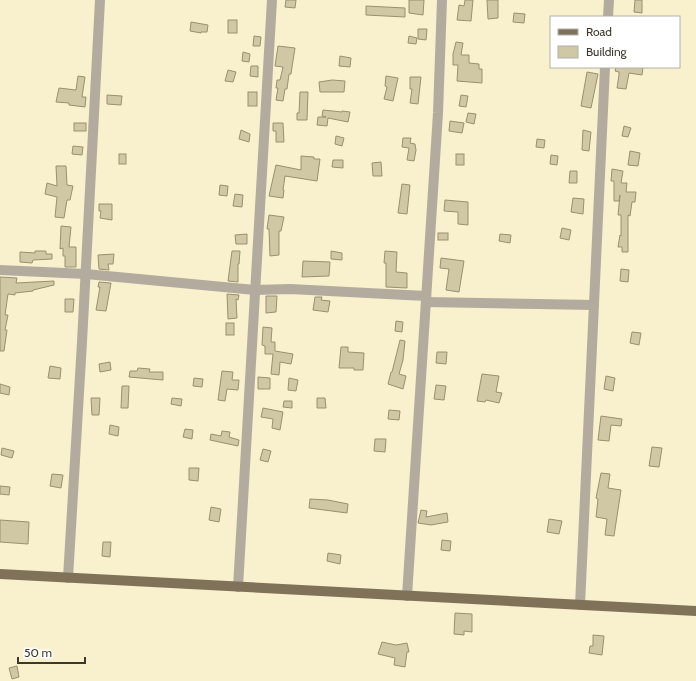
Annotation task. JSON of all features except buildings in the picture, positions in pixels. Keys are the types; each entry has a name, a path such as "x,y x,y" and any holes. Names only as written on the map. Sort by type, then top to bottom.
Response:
{"main road":[{"path":"0,574 696,611"}],"street":[{"path":"68,578 100,0"},
{"path":"238,587 272,0"},
{"path":"407,596 438,113 442,0"},
{"path":"608,16 609,0"},
{"path":"580,605 605,68"},
{"path":"0,270 86,274 255,290 290,289 426,299 594,305"}]}
